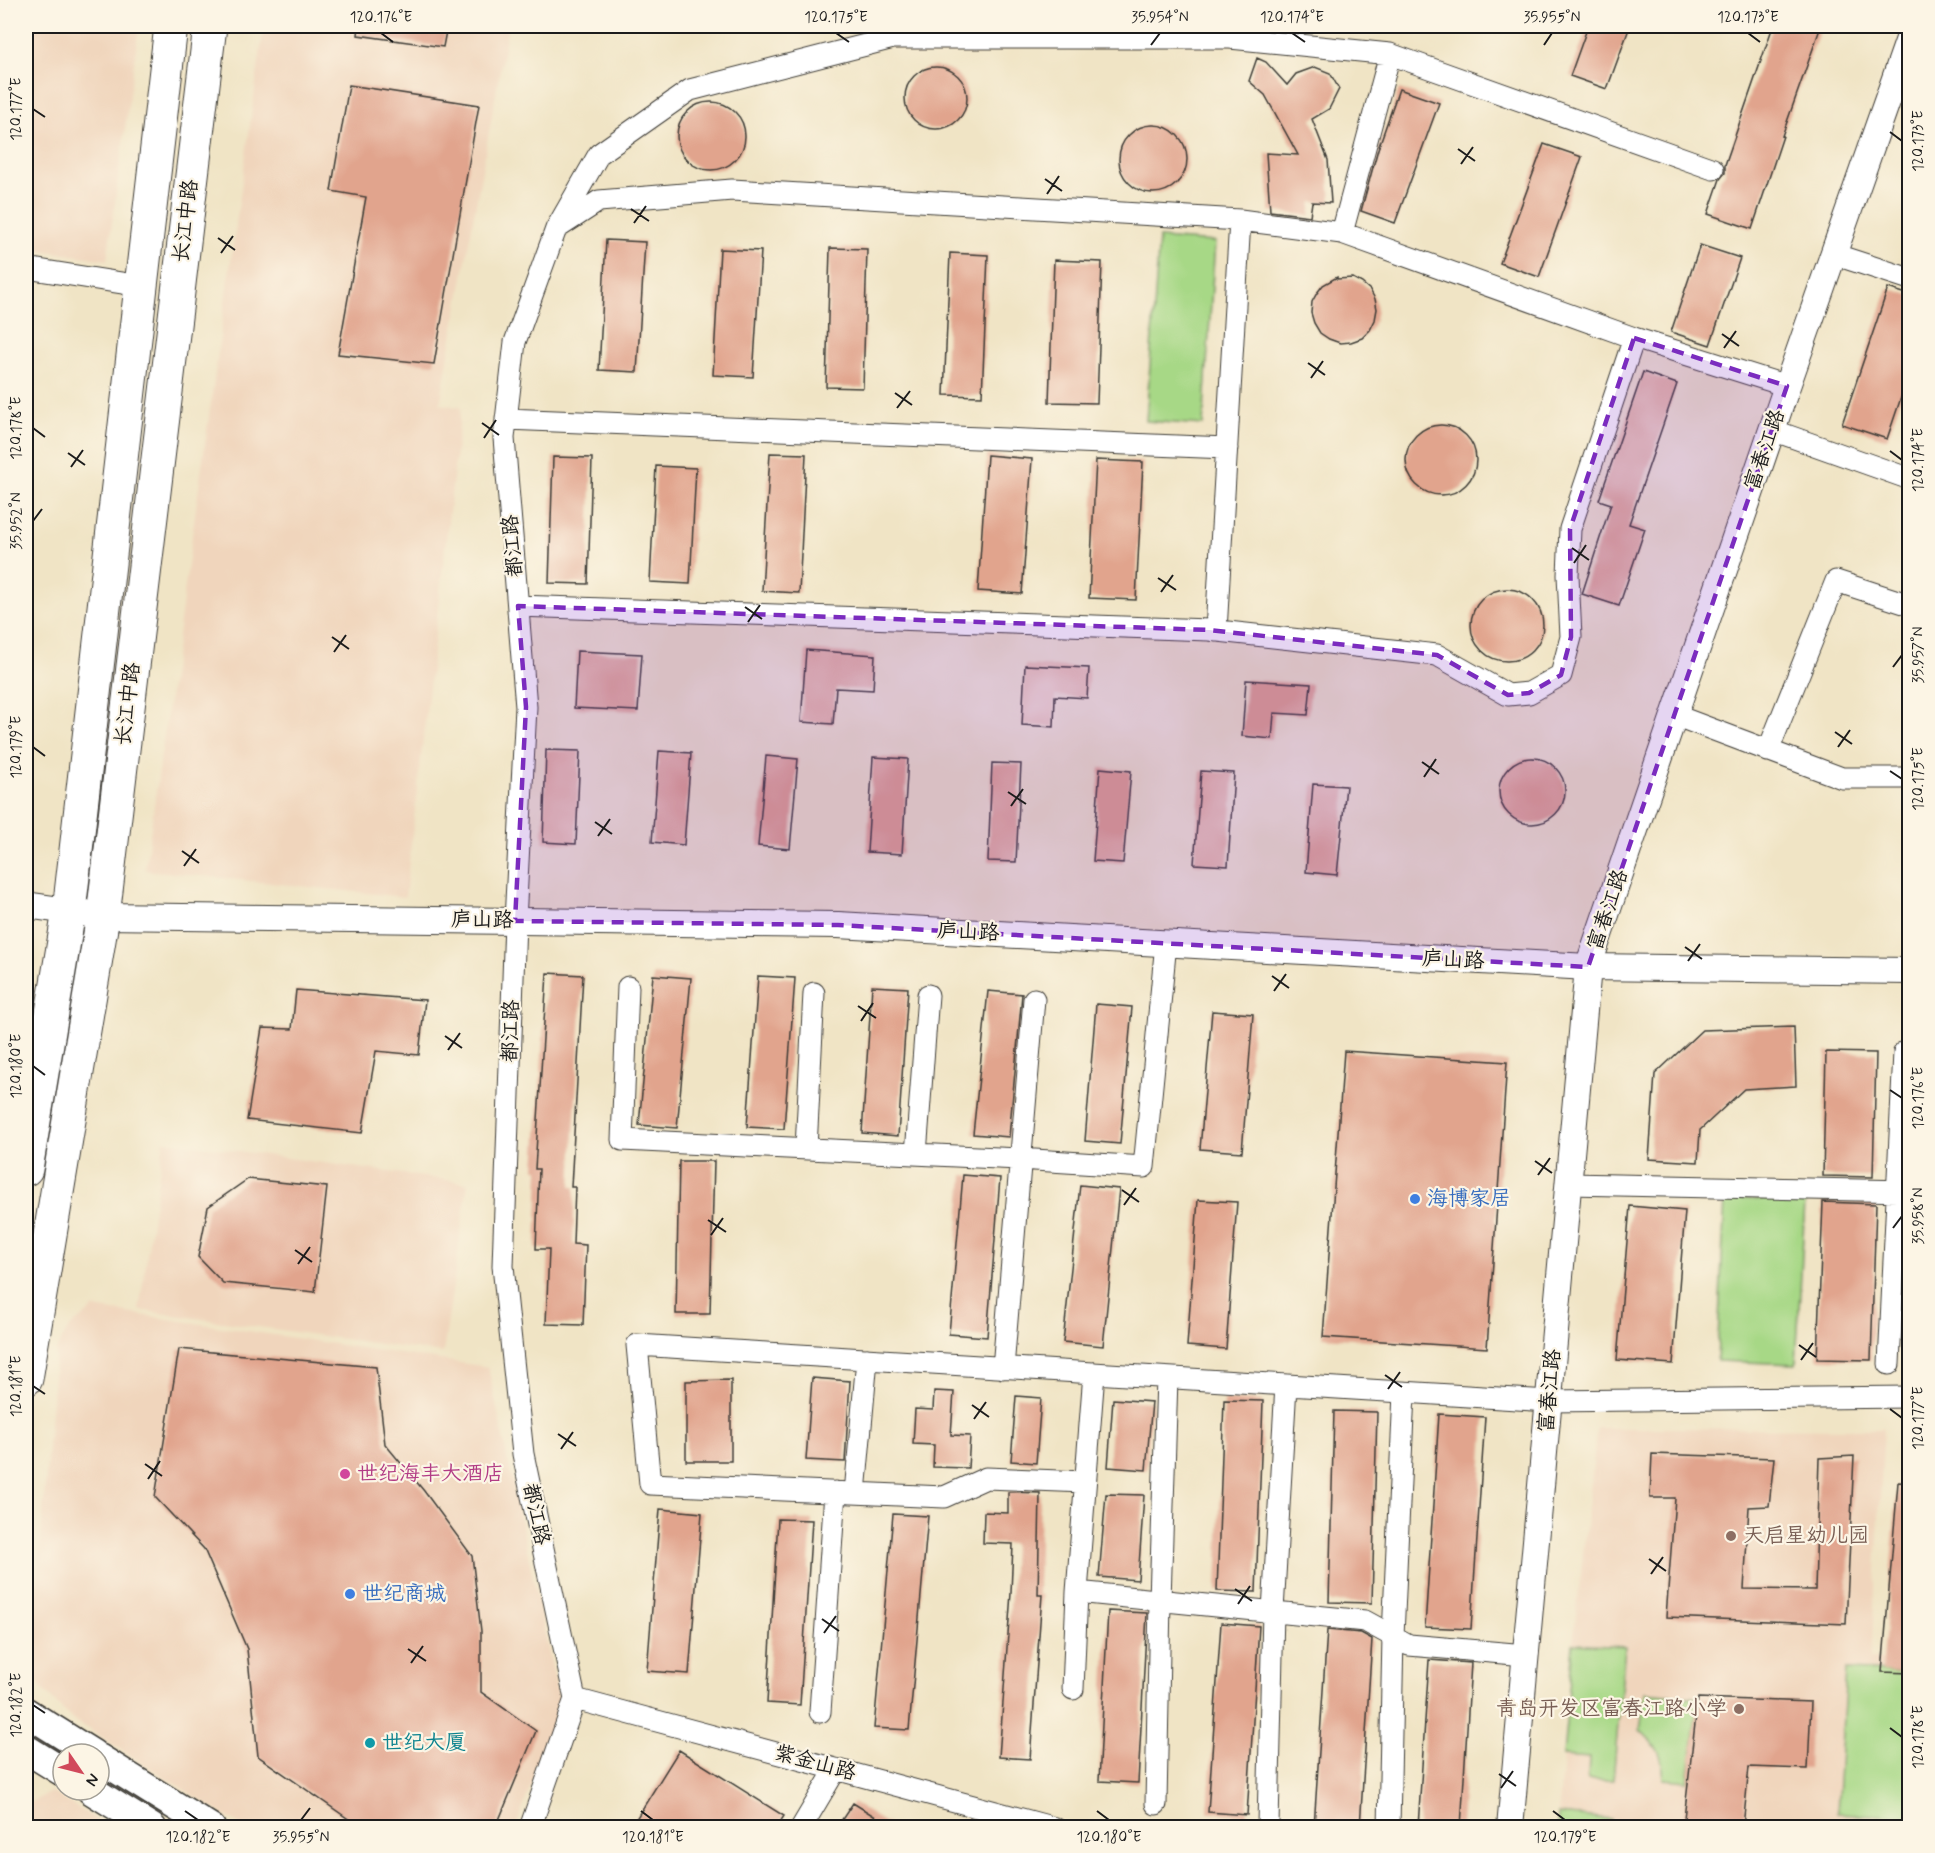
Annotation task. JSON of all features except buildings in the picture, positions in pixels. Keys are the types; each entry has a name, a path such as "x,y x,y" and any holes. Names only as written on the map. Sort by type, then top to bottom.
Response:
{"main road":[{"name":"长江中路","path":"26,1169 69,911 171,26"},
{"name":"长江中路","path":"26,1379 103,916 210,26"},
{"path":"26,1712 74,1742"},
{"path":"26,1749 51,1765"},
{"path":"111,1765 211,1827"},
{"path":"111,1802 152,1827"}],"street":[{"name":"富春江路","path":"1510,1827 1588,967 1787,386 1910,36"},
{"name":"都江路","path":"574,1699 523,1454 502,1266 515,921 526,707 504,438 515,342 556,229 599,154 690,90 893,38 1230,38 1390,54 1713,169"},
{"path":"1342,233 1390,54"},
{"path":"556,229 599,201 732,190 1240,220 1342,233 1634,338 1787,386"},
{"path":"1216,631 1240,220"},
{"path":"1833,254 1910,279"},
{"path":"26,268 141,286"},
{"path":"518,606 1216,631 1437,655 1508,695 1529,693 1561,675 1571,637 1568,574 1570,529 1634,338"},
{"path":"506,419 1227,448"},
{"path":"1772,430 1910,479"},
{"path":"1768,751 1836,581 1910,604"},
{"path":"1674,715 1842,778 1910,778"},
{"name":"庐山路","path":"26,905 103,916 838,925 1588,967 1910,971"},
{"path":"628,987 622,1140 1144,1167 1166,943"},
{"path":"806,1148 814,993"},
{"path":"916,1154 928,995"},
{"path":"1003,1368 1034,999"},
{"path":"1890,1364 1903,1191 1904,1052"},
{"path":"1569,1184 1903,1191"},
{"path":"1085,1482 986,1478 944,1497 650,1484 637,1345 1549,1401 1910,1397"},
{"path":"820,1712 845,1493 867,1359"},
{"path":"1073,1689 1077,1592 1094,1373"},
{"path":"1156,1804 1167,1378"},
{"path":"1268,1825 1273,1611 1286,1385"},
{"path":"1389,1827 1393,1636 1404,1393"},
{"path":"1077,1592 1365,1621 1409,1645 1526,1655"},
{"path":"530,1827 574,1699"},
{"name":"紫金山路","path":"574,1699 1055,1827"},
{"path":"801,1827 836,1769"}],"highlighted area":[{"path":"1634,338 1787,386 1588,967 838,925 515,921 526,707 518,606 1209,630 1437,655 1508,695 1529,693 1561,675 1571,637 1570,529"}],"shaded area":[{"path":"26,26 139,26 107,260 26,248"},
{"path":"264,26 508,26 440,404 461,408 405,897 145,870"},
{"path":"164,1141 468,1183 443,1353 139,1310"},
{"path":"94,1308 488,1367 560,1704 516,1827 243,1827 71,1718 44,1691 35,1678 36,1598 56,1350 69,1328"},
{"path":"1597,1428 1884,1429 1871,1659 1909,1661 1909,1827 1557,1828 1573,1644"},
{"path":"51,1792 51,1802 68,1802 109,1827 26,1827 26,1805"}],"green space":[{"path":"1159,238 1215,242 1203,425 1146,421"},
{"path":"1725,1198 1805,1202 1796,1364 1717,1361"},
{"path":"1573,1644 1625,1647 1613,1780 1588,1780 1589,1758 1563,1756"},
{"path":"1846,1670 1909,1673 1909,1817 1837,1813"},
{"path":"1645,1693 1698,1698 1688,1781 1664,1779 1658,1752 1640,1730"},
{"path":"1558,1814 1611,1819 1610,1827 1557,1827"}],"place":[{"name":"海博家居","path":"1415,1199"},
{"name":"世纪海丰大酒店","path":"345,1474"},
{"name":"天启星幼儿园","path":"1731,1536"},
{"name":"世纪商城","path":"350,1594"},
{"name":"青岛开发区富春江路小学","path":"1739,1709"},
{"name":"世纪大厦","path":"370,1743"}]}
